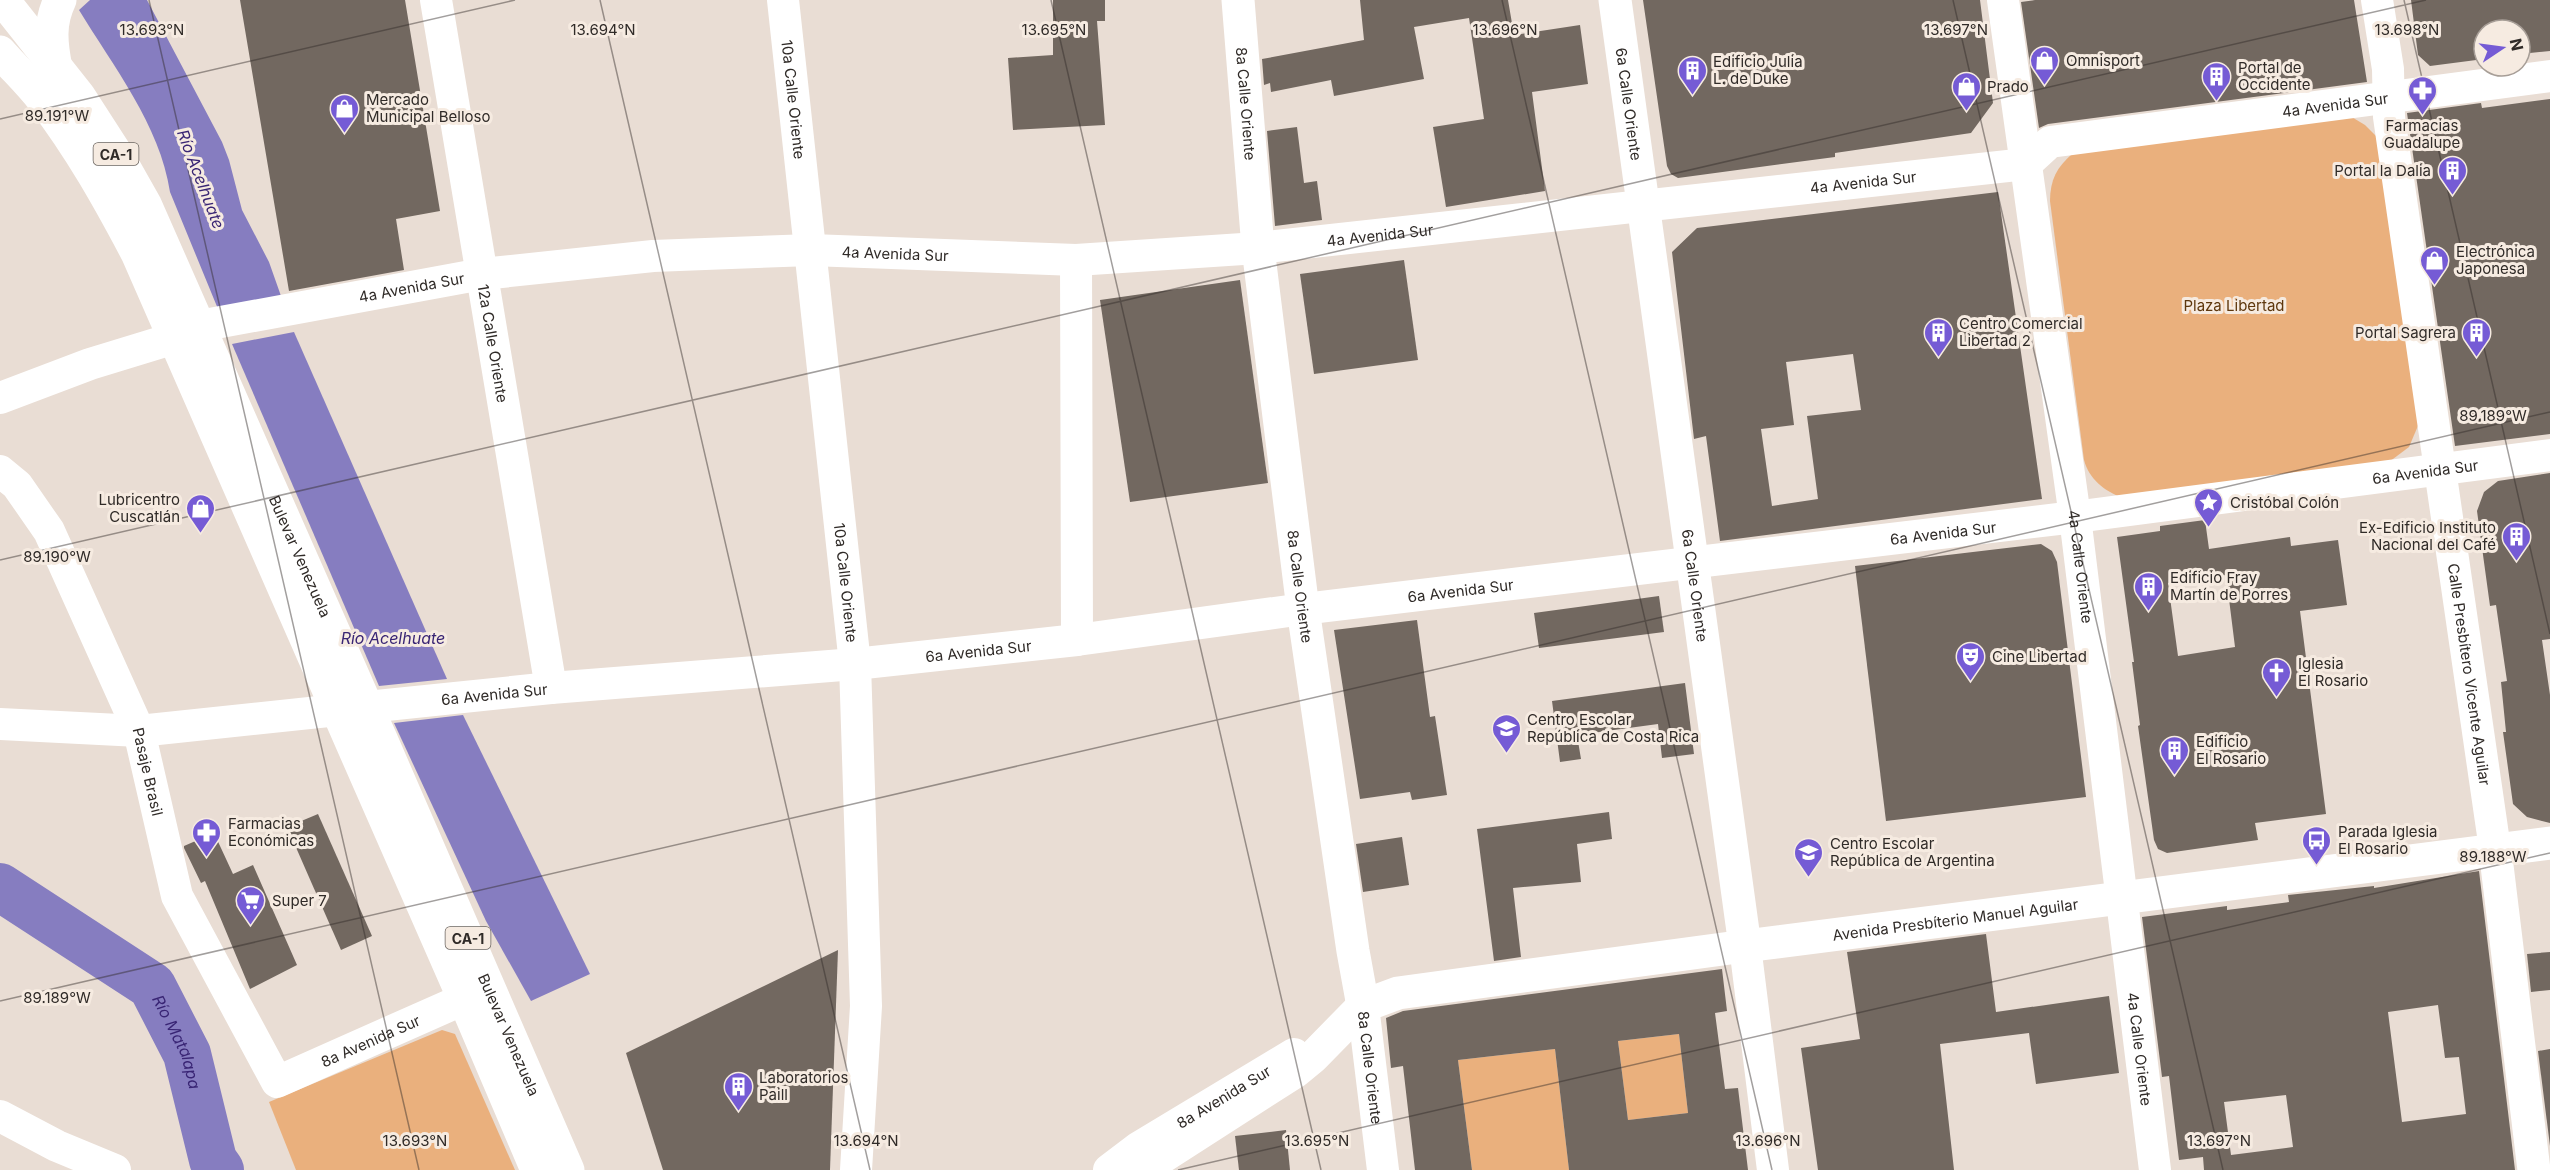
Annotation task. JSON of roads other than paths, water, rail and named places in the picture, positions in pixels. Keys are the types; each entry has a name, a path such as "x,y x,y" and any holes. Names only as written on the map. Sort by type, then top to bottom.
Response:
{"main road":[{"name":"Bulevar Venezuela","path":"3,0 99,126 145,204 568,1170"},
{"path":"56,68 51,36 55,11 60,0"},
{"name":"8a Calle Oriente","path":"1239,0 1258,248 1303,609 1353,951 1352,1016"},
{"name":"6a Calle Oriente","path":"1615,0 1690,562 1745,946"},
{"name":"Bulevar Venezuela","path":"0,52 41,98 97,179 138,253 199,328"},
{"name":"Bulevar Venezuela","path":"364,707 464,999 537,1170"},
{"name":"Avenida Presbíterio Manuel Aguilar","path":"1352,1016 1398,993 1745,946 2550,843"},
{"name":"Calle Presbítero Vicente Aguilar","path":"2495,849 2534,1170"},
{"path":"1142,1170 1296,1071 1313,1057 1352,1016"}],"street":[{"name":"12a Calle Oriente","path":"436,0 551,688"},
{"name":"10a Calle Oriente","path":"783,0 855,664 866,1006 856,1170"},
{"name":"4a Calle Oriente","path":"2003,0 2075,517 2155,1170"},
{"name":"Calle Presbítero Vicente Aguilar","path":"2377,0 2388,69 2388,96 2495,849"},
{"name":"4a Avenida Sur","path":"0,398 90,364 199,328 482,274 653,256 811,250 1076,260 1258,248 2026,164 2050,142 2550,76"},
{"path":"1076,260 1077,640"},
{"name":"6a Avenida Sur","path":"0,724 139,731 551,688 855,664 1077,640 1303,609 2075,517 2550,455"},
{"name":"Pasaje Brasil","path":"0,471 18,485 49,531 139,731 177,896 276,1082"},
{"name":"6a Calle Oriente","path":"1745,946 1773,1170"},
{"name":"8a Avenida Sur","path":"276,1082 464,999"},
{"name":"8a Avenida Sur","path":"1109,1170 1138,1148 1352,1016"},
{"name":"8a Calle Oriente","path":"1352,1016 1383,1170"},
{"path":"0,1116 57,1146 115,1170"}],"water":[{"name":"Río Acelhuate","path":"90,0 147,0 222,142 242,210 269,262 281,296 218,309 170,192 165,167 146,120 79,10"},
{"name":"Río Acelhuate","path":"294,332 447,679 379,686 232,344"},
{"path":"463,715 590,974 531,1001 486,921 394,723"}],"waterway":[{"name":"Río Matalapa","path":"0,887 152,986 187,1054 213,1160 220,1170"}],"place":[{"name":"Omnisport","path":"2045,86"},
{"name":"Edificio Julia L. de Duke","path":"1692,96"},
{"name":"Portal de Occidente","path":"2217,102"},
{"name":"Prado","path":"1966,112"},
{"name":"Farmacias Guadalupe","path":"2422,116"},
{"name":"Mercado Municipal Belloso","path":"345,134"},
{"name":"Portal la Dalia","path":"2452,196"},
{"name":"Electrónica Japonesa","path":"2435,286"},
{"name":"Centro Comercial Libertad 2","path":"1938,358"},
{"name":"Portal Sagrera","path":"2477,358"},
{"name":"Cristóbal Colón","path":"2209,528"},
{"name":"Lubricentro Cuscatlán","path":"201,534"},
{"name":"Ex-Edificio Instituto Nacional del Café","path":"2517,562"},
{"name":"Edificio Fray Martín de Porres","path":"2149,612"},
{"name":"Cine Libertad","path":"1971,682"},
{"name":"Iglesia El Rosario","path":"2277,698"},
{"name":"Centro Escolar República de Costa Rica","path":"1506,754"},
{"name":"Edificio El Rosario","path":"2175,776"},
{"name":"Farmacias Económicas","path":"207,858"},
{"name":"Parada Iglesia El Rosario","path":"2317,866"},
{"name":"Centro Escolar República de Argentina","path":"1809,878"},
{"name":"Super 7","path":"251,926"},
{"name":"Laboratorios Paill","path":"738,1112"}],"park label":[{"name":"Plaza Libertad","path":"2234,305"}]}
